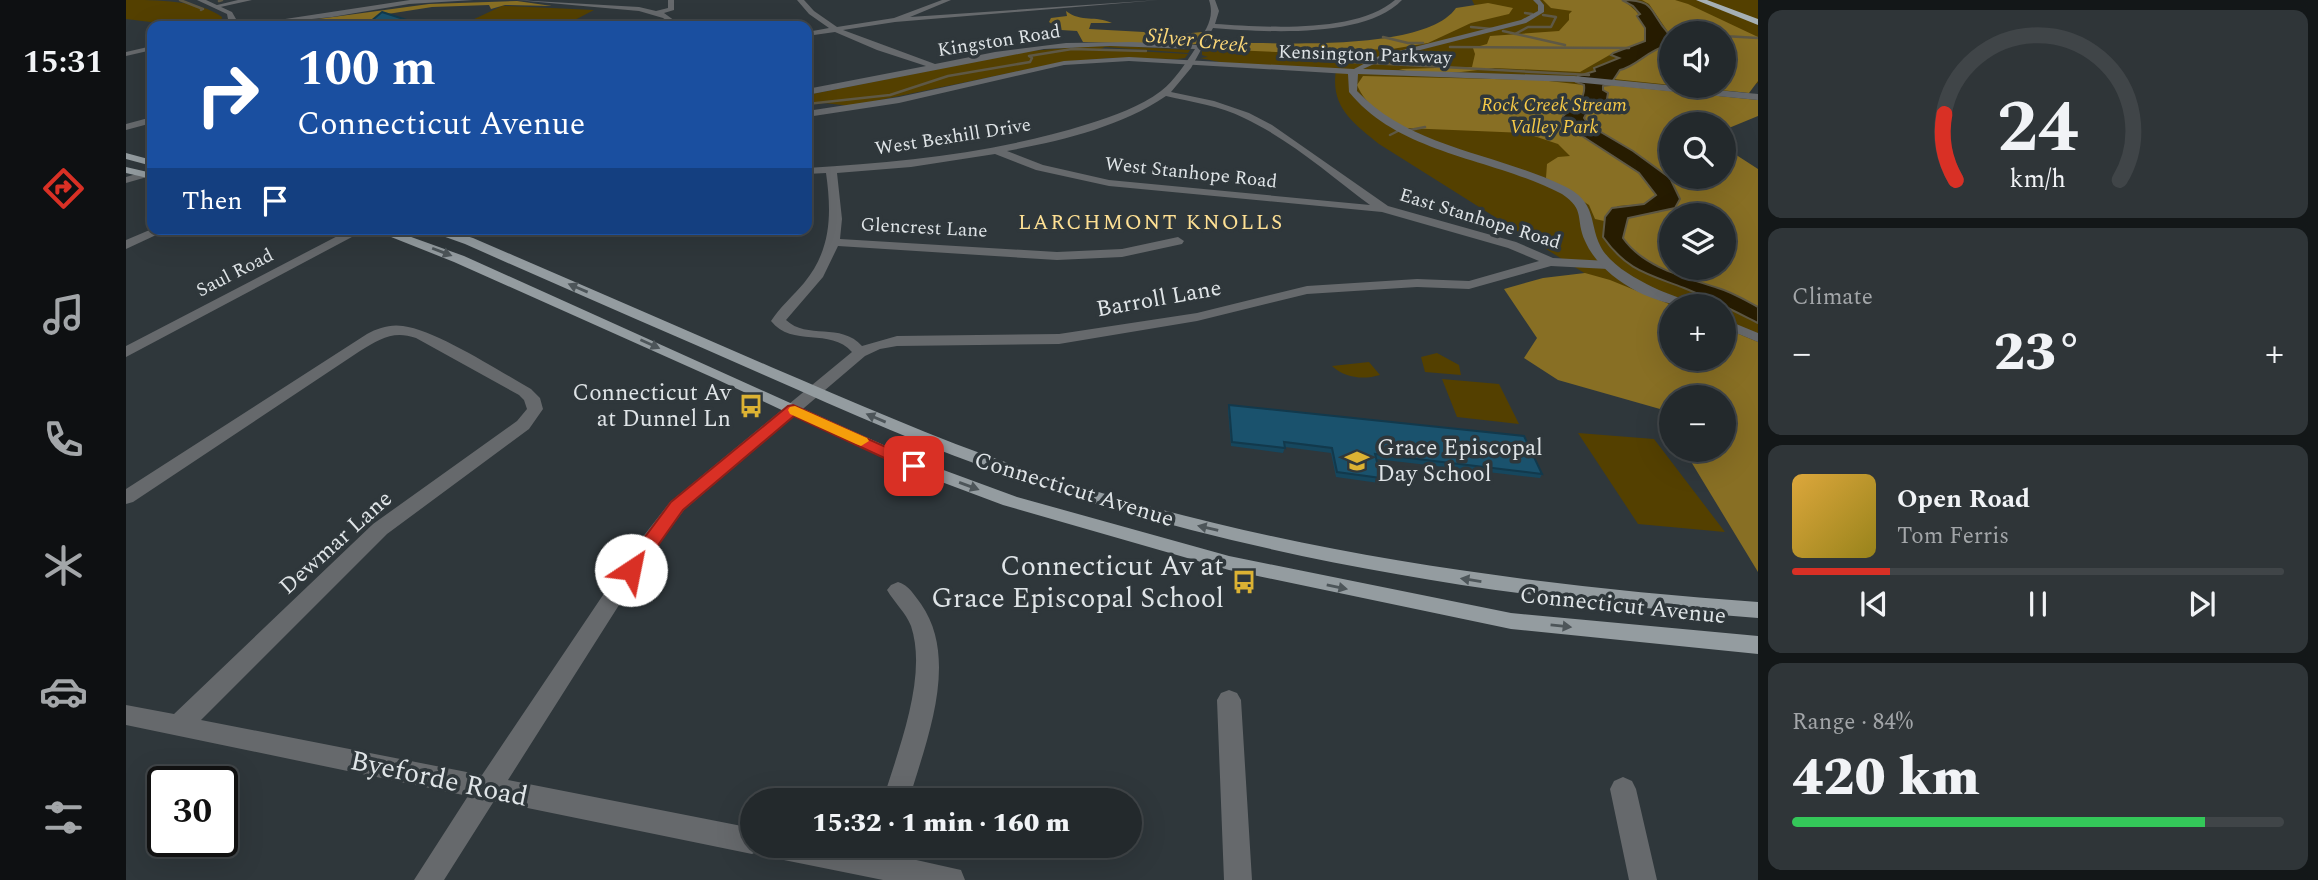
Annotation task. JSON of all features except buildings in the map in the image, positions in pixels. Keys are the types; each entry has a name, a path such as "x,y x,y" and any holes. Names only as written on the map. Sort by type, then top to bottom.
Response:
{"highway":[{"path":"1700,0 1758,22"},
{"path":"1722,0 1758,13"}],"main road":[{"path":"126,156 147,162"},
{"path":"126,170 147,175"},
{"name":"Connecticut Avenue","path":"393,235 459,259 914,466 1010,501 1136,538 1270,572 1511,621 1758,645"},
{"name":"Connecticut Avenue","path":"449,235 469,241 814,392 997,467 1152,514 1274,544 1537,591 1682,606 1758,610"},
{"path":"1270,572 1274,544"}],"street":[{"path":"200,0 232,16 230,21"},
{"path":"216,6 249,0"},
{"path":"371,9 422,0"},
{"path":"281,21 435,1 471,0"},
{"path":"519,0 616,6 657,13 673,21"},
{"path":"657,13 672,9 671,0"},
{"path":"800,0 811,12 835,29 933,67"},
{"path":"895,20 948,0"},
{"path":"812,33 895,20 1156,0"},
{"path":"1212,0 1216,11 1211,26 1272,29 1332,25 1368,16 1395,5 1399,0"},
{"path":"1536,0 1541,5 1541,12 1523,22 1474,37 1373,60 1356,70 1351,79 1353,91 1368,108 1395,125 1451,150 1543,181 1575,199 1585,210 1588,234 1594,246 1608,264 1660,294"},
{"path":"925,10 941,16"},
{"name":"West Bexhill Drive","path":"812,171 919,163 998,151 1100,123 1164,93 1194,55 1211,26"},
{"name":"Kingston Road","path":"812,91 1003,53 1066,45 1129,44 1194,55"},
{"path":"126,54 147,49"},
{"name":"Kensington Parkway","path":"812,113 898,100 1064,63 1194,55 1356,70 1620,82 1758,97"},
{"name":"East Stanhope Road","path":"1164,93 1211,103 1246,115 1269,127 1384,209 1512,245 1551,262 1608,264"},
{"path":"126,127 147,121"},
{"name":"West Stanhope Road","path":"998,151 1040,168 1109,183 1384,209"},
{"path":"831,170 838,213 835,242 818,275 778,321 784,329 794,333 839,337 849,341 860,353"},
{"path":"126,180 147,175"},
{"path":"126,245 149,235"},
{"name":"Saul Road","path":"126,352 350,235"},
{"name":"Glencrest Lane","path":"835,242 1068,256 1122,253 1178,241"},
{"name":"Barroll Lane","path":"428,880 645,548 677,506 860,353 876,345 897,341 1059,339 1197,317 1307,290 1404,283 1469,285 1551,262"},
{"name":"Dewmar Lane","path":"126,498 355,348 392,328 404,328 421,335 525,392 532,398 535,409 523,425 380,529 180,725"},
{"path":"1736,328 1758,338"},
{"path":"898,590 922,626 929,655 920,715 899,788"},
{"path":"1229,700 1238,880"},
{"name":"Byeforde Road","path":"126,715 740,839"},
{"path":"1623,789 1643,880"},
{"path":"889,858 951,880"}],"green space":[{"path":"126,0 190,4 213,11 222,17 221,21 147,22 126,19"},
{"name":"Rock Creek Stream Valley Park","path":"1472,0 1758,0 1758,83 1736,90 1736,21 1659,21 1659,98 1714,98 1691,112 1659,112 1659,189 1736,189 1736,178 1758,179 1758,372 1736,360 1736,294 1659,294 1659,302 1589,276 1379,144 1360,129 1340,104 1335,83 1336,70 1229,64 1200,58 1208,57 1202,55 1202,51 1210,42 1220,46 1278,49 1404,38 1429,30 1475,6"},
{"path":"1543,0 1622,0 1640,17 1645,41 1613,53 1580,72 1495,68 1461,72 1410,72 1399,69 1472,67 1475,54 1473,48 1487,44 1490,36 1559,31 1569,20 1572,11 1551,8"},
{"path":"1642,0 1675,0 1724,21 1661,21 1649,4"},
{"path":"517,1 552,6 505,5 491,9 489,5 432,7 387,14 378,21 311,20 429,4"},
{"path":"1488,3 1513,8 1509,14 1471,23 1428,43 1392,49 1276,52 1232,50 1210,42 1303,43 1378,39 1412,33 1438,23 1456,8"},
{"path":"502,6 594,10 573,21 470,21"},
{"path":"1066,11 1078,17 1112,23 1091,23 1089,29 1144,32 1150,37 1202,32 1196,44 1188,45 1083,42 1077,31 1061,30 1049,22 1051,18 1067,16"},
{"path":"1736,27 1758,37 1758,81 1749,93 1736,92"},
{"path":"1103,45 1190,50 1188,53 1105,47 1101,49 1188,54 1185,58 1177,59 1110,58 1063,62 851,106 812,104 812,94 1030,51"},
{"path":"1659,48 1659,84 1614,79 1620,70"},
{"path":"1363,76 1540,80 1584,85 1582,96 1562,123 1639,173 1656,196 1644,204 1618,206 1604,221 1595,219 1589,205 1546,178 1547,164 1558,157 1570,156 1558,144 1525,133 1405,128 1383,116 1365,99 1357,85"},
{"path":"1610,85 1659,90 1659,98 1758,100 1758,116 1736,125 1736,112 1659,112 1659,189 1736,189 1736,155 1758,169 1758,307 1736,294 1693,280 1736,280 1736,203 1659,203 1659,212 1649,162 1589,125 1584,118 1586,114 1606,105 1603,86"},
{"path":"1659,212 1659,266 1642,257 1623,238 1628,218"},
{"path":"1585,273 1659,300 1659,371 1736,371 1736,333 1758,342 1758,572 1691,462 1736,462 1736,385 1659,385 1659,409 1558,380 1524,358 1537,338 1504,289 1543,278"},
{"path":"1437,353 1459,365 1461,375 1425,372 1421,357"},
{"path":"1369,362 1380,375 1354,377 1332,366"},
{"path":"1442,379 1499,384 1519,424 1457,417"},
{"path":"1578,433 1654,439 1659,446 1659,462 1672,462 1725,532 1638,524"}],"shaded area":[{"path":"1622,0 1647,5 1659,21 1659,49 1620,70 1610,85 1603,86 1603,90 1608,93 1606,105 1586,114 1584,118 1589,125 1659,170 1659,189 1675,189 1680,199 1678,203 1659,203 1659,211 1628,218 1623,238 1642,257 1659,266 1659,279 1630,264 1603,237 1605,217 1612,208 1644,204 1656,195 1639,173 1562,123 1563,116 1583,95 1584,85 1576,82 1578,76 1595,71 1594,68 1619,58 1611,55 1613,53 1645,41 1645,28 1637,16 1640,14"},
{"path":"1662,280 1693,280 1732,294 1698,294"},
{"path":"1736,296 1758,307 1758,323 1736,312"}],"waterway":[{"path":"180,0 203,9 201,10"},
{"path":"1525,13 1532,14"},
{"path":"1515,34 1528,27 1551,27 1556,17 1543,15"},
{"path":"1471,27 1492,29"},
{"path":"1503,31 1515,34"},
{"path":"1515,34 1565,45"},
{"path":"1383,37 1408,43 1423,43"},
{"path":"1736,37 1758,38"},
{"path":"1450,47 1629,48"},
{"name":"Silver Creek","path":"812,103 890,95 948,76 1030,62 1032,58 1029,56 1072,49 1146,51"},
{"name":"Silver Creek","path":"1351,62 1589,75"},
{"path":"1410,130 1425,127"},
{"path":"1390,135 1398,131"}],"slow traffic":[{"path":"795,410 861,441"}],"place":[{"name":"Connecticut Av at Dunnel Ln","path":"751,406"},
{"name":"Grace Episcopal Day School","path":"1357,461"},
{"name":"Connecticut Av at Grace Episcopal School","path":"1244,582"}],"district":[{"name":"LARCHMONT KNOLLS","path":"1151,223"}],"route":[{"path":"631,570 677,506 719,468 793,409 914,466"}]}
